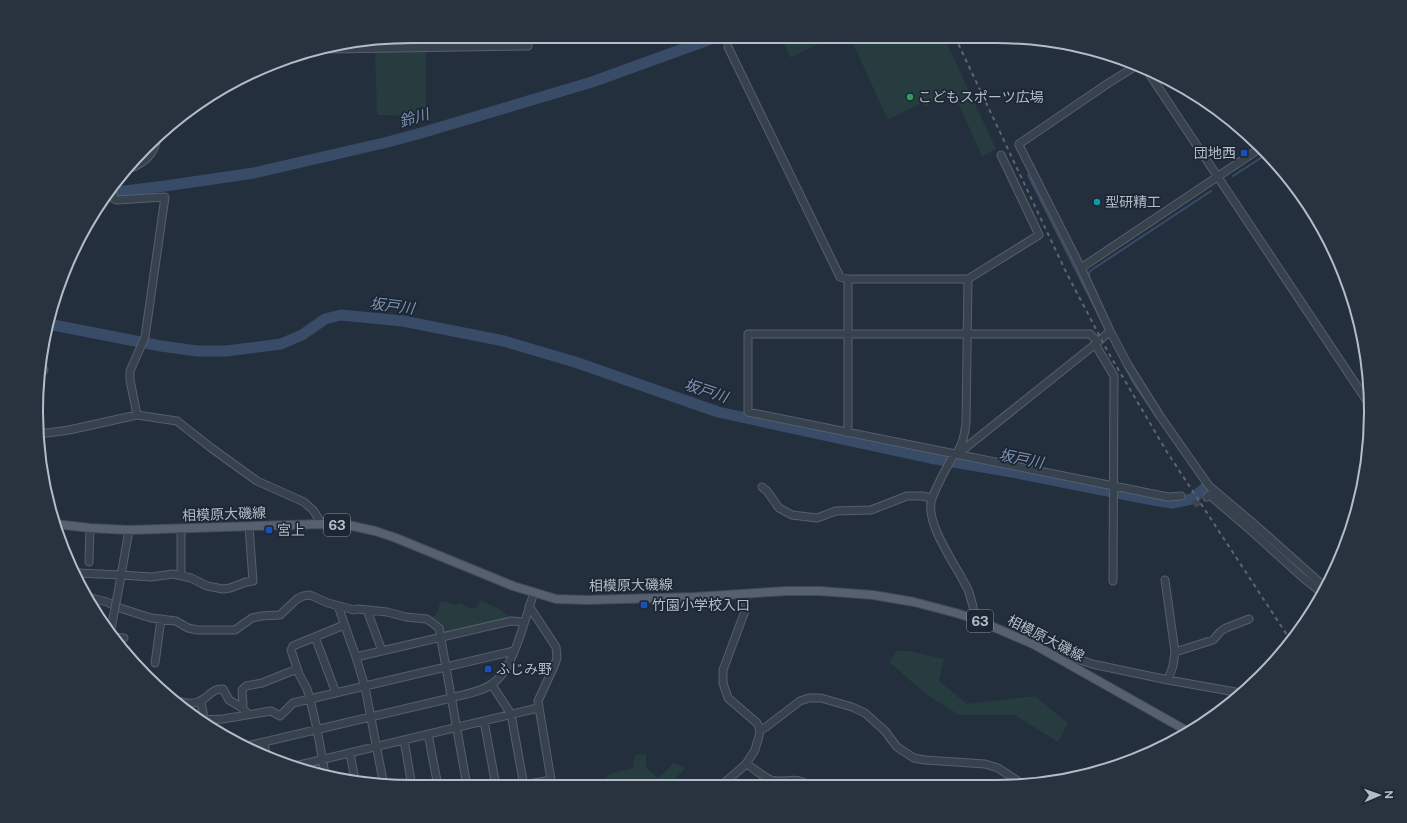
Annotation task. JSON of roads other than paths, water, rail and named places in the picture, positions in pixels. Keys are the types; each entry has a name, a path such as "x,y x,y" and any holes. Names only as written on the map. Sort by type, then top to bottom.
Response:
{"main road":[{"name":"相模原大磯線","path":"61,525 129,530 322,524 348,525 382,534 441,556 492,579 556,599 574,600 694,597 807,591 860,593 914,602 956,612 1022,638 1184,729"}],"street":[{"path":"341,50 528,46 528,43"},
{"path":"728,47 840,277 848,279 968,278 1038,234 1001,156"},
{"path":"1131,69 1019,144 1081,268 1110,331 1128,365 1160,416 1209,486 1251,525 1300,576 1318,590"},
{"path":"1152,78 1363,397"},
{"path":"138,165 149,157 155,148"},
{"path":"1081,268 1256,151"},
{"path":"113,195 114,198 118,200 164,197 145,337 130,371 130,380 137,415"},
{"path":"968,278 966,335 966,423 963,441 932,498 931,505 933,521 940,538 969,593 975,619"},
{"path":"848,279 848,433"},
{"path":"956,453 964,449 1110,331"},
{"path":"1113,581 1112,487 1114,376 1090,334 748,334 748,412 848,433 956,453 1112,487 1168,498 1181,496"},
{"path":"44,433 69,430 137,415 177,421 257,481 304,502 313,510 322,524"},
{"path":"762,487 767,491 779,508 792,515 817,518 836,511 871,510 907,496 932,498"},
{"path":"1207,497 1209,495 1251,525 1321,583"},
{"path":"81,573 121,574 151,577 174,574 191,578 207,586 223,590 253,581 249,527"},
{"path":"89,562 90,528"},
{"path":"181,529 181,575"},
{"path":"112,625 129,530"},
{"path":"1165,580 1176,652 1168,680"},
{"path":"254,744 451,698 478,691 492,685 499,679 508,666 534,593"},
{"path":"728,780 746,764 755,750 760,730 757,723 753,719 728,698 723,683 723,670 745,611 746,594"},
{"path":"94,599 151,618 176,621 188,628 197,630 234,630 252,618 280,615 302,596 310,595 338,606 354,610 358,609 387,612 406,617 426,619 439,628 466,780"},
{"path":"338,606 365,686 383,779"},
{"path":"529,606 556,647 557,652 556,664 538,700 538,708 551,780"},
{"path":"367,610 382,651"},
{"path":"153,658 160,619"},
{"path":"1176,652 1214,640 1220,631 1249,619"},
{"path":"356,657 511,621 524,622"},
{"path":"324,769 310,699 307,689 298,674 292,650 293,646 344,625"},
{"path":"315,637 336,693"},
{"path":"211,721 271,711 280,716 293,703 514,651"},
{"path":"1056,656 1070,656 1092,664 1235,692"},
{"path":"241,707 243,704 242,690 246,686 262,683 297,669"},
{"path":"492,685 511,714 521,780"},
{"path":"187,704 197,703 218,689 223,689 229,700 241,707 248,714"},
{"path":"760,730 800,701 809,698 821,698 852,707 865,713 884,731 897,747 914,758 985,764 998,768 1015,779"},
{"path":"201,701 202,715"},
{"path":"306,764 538,708"},
{"path":"484,721 495,780"},
{"path":"428,734 437,780"},
{"path":"404,740 411,780"},
{"path":"264,742 265,750"},
{"path":"350,753 354,775"},
{"path":"746,764 772,780 799,780"}],"waterway":[{"name":"鈴川","path":"115,192 254,173 388,142 592,82 700,43"},
{"path":"1233,176 1262,157"},
{"path":"1028,175 1102,322"},
{"path":"1088,278 1090,271 1211,191"},
{"name":"坂戸川","path":"54,325 161,346 197,351 226,351 281,344 302,335 325,319 341,315 403,321 504,341 578,363 718,412 930,458 1012,472 1172,503 1192,499 1206,487 1217,496"},
{"path":"1125,367 1136,387 1201,480"},
{"name":"坂戸川","path":"1286,558 1317,585"}],"tunnel":[{"path":"1194,505 1207,497"}],"railway":[{"path":"958,43 1066,272 1108,352 1167,452 1288,636"}],"place":[{"name":"こどもスポーツ広場","path":"910,97"},
{"name":"団地西","path":"1244,153"},
{"name":"型研精工","path":"1097,202"},
{"name":"宮上","path":"269,530"},
{"name":"竹園小学校入口","path":"644,605"},
{"name":"ふじみ野","path":"488,669"}]}
